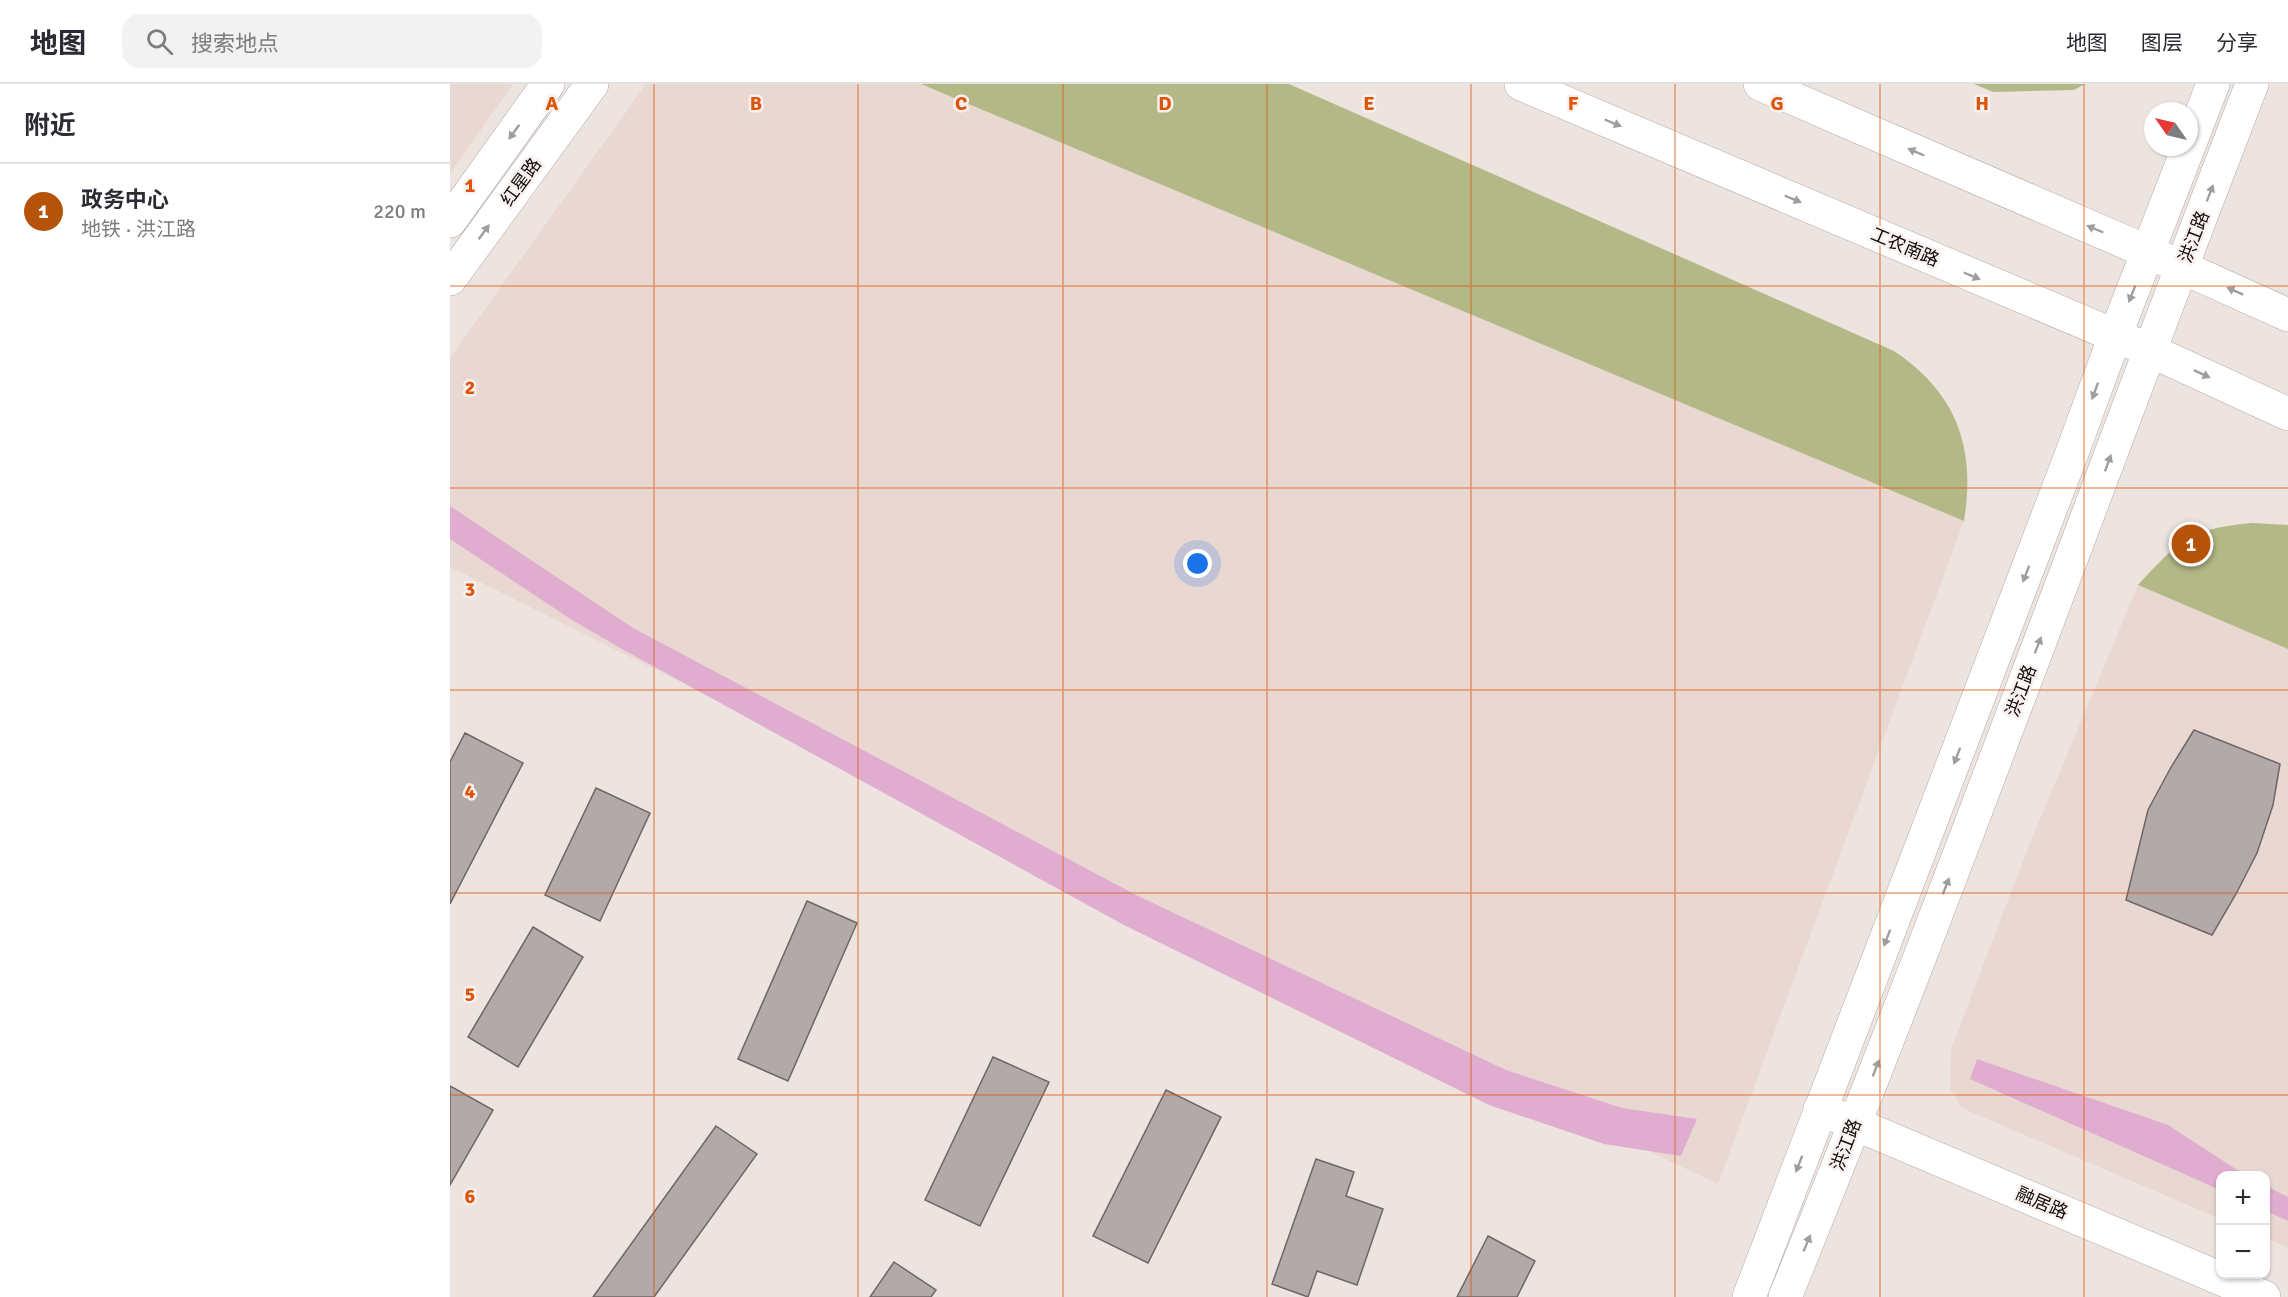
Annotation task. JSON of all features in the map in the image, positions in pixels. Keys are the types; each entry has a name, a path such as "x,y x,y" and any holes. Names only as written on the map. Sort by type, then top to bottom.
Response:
{"main road":[{"name":"红星路","path":"450,221 548,84"},
{"name":"红星路","path":"450,279 592,84"},
{"name":"工农南路","path":"1521,84 2149,350 2288,414"},
{"path":"1760,84 2288,315"},
{"name":"洪江路","path":"1749,1297 2213,84"},
{"name":"洪江路","path":"1785,1297 1855,1123 2252,84"},
{"name":"融居路","path":"1820,1109 2264,1297"}],"shaded area":[{"path":"450,84 513,84 450,174"},
{"path":"646,84 921,84 1964,521 1718,1184 1069,876 450,567 450,358"},
{"path":"450,506 633,628 1138,896 1506,1070 1622,1108 1697,1119 1681,1156 1604,1144 1489,1105 1122,924 572,620 450,539"},
{"path":"2138,585 2288,649 2288,1248 2270,1240 2270,1171 2216,1171 2216,1217 1962,1108 1950,1089 1951,1049 2030,843"},
{"path":"1977,1059 2168,1125 2239,1171 2216,1171 2216,1188 1970,1079"},
{"path":"2270,1188 2288,1197 2288,1221 2270,1213"}],"green space":[{"path":"921,84 1289,84 1894,351 1916,367 1933,385 1947,404 1957,424 1964,446 1967,470 1964,521"},
{"path":"1974,84 2085,84 2074,90 1993,92"},
{"path":"2252,523 2288,525 2288,649 2138,585 2165,557 2188,539 2216,528"}],"building":[{"path":"2194,730 2280,764 2273,805 2257,853 2212,935 2126,900 2148,810"},
{"path":"465,733 523,763 450,904 450,762"},
{"path":"596,788 650,813 600,921 545,895"},
{"path":"807,901 857,923 788,1081 738,1059"},
{"path":"533,927 583,957 518,1067 468,1037"},
{"path":"993,1057 1049,1082 980,1226 925,1200"},
{"path":"450,1086 493,1110 450,1185"},
{"path":"1166,1090 1221,1117 1148,1263 1093,1236"},
{"path":"716,1126 757,1154 654,1297 593,1297"},
{"path":"1316,1159 1354,1172 1346,1196 1383,1209 1357,1285 1317,1271 1308,1297 1272,1284"},
{"path":"1488,1236 1535,1261 1517,1297 1457,1297"},
{"path":"894,1262 936,1290 931,1297 870,1297"}],"place":[{"name":"政务中心","path":"2191,544"}]}
